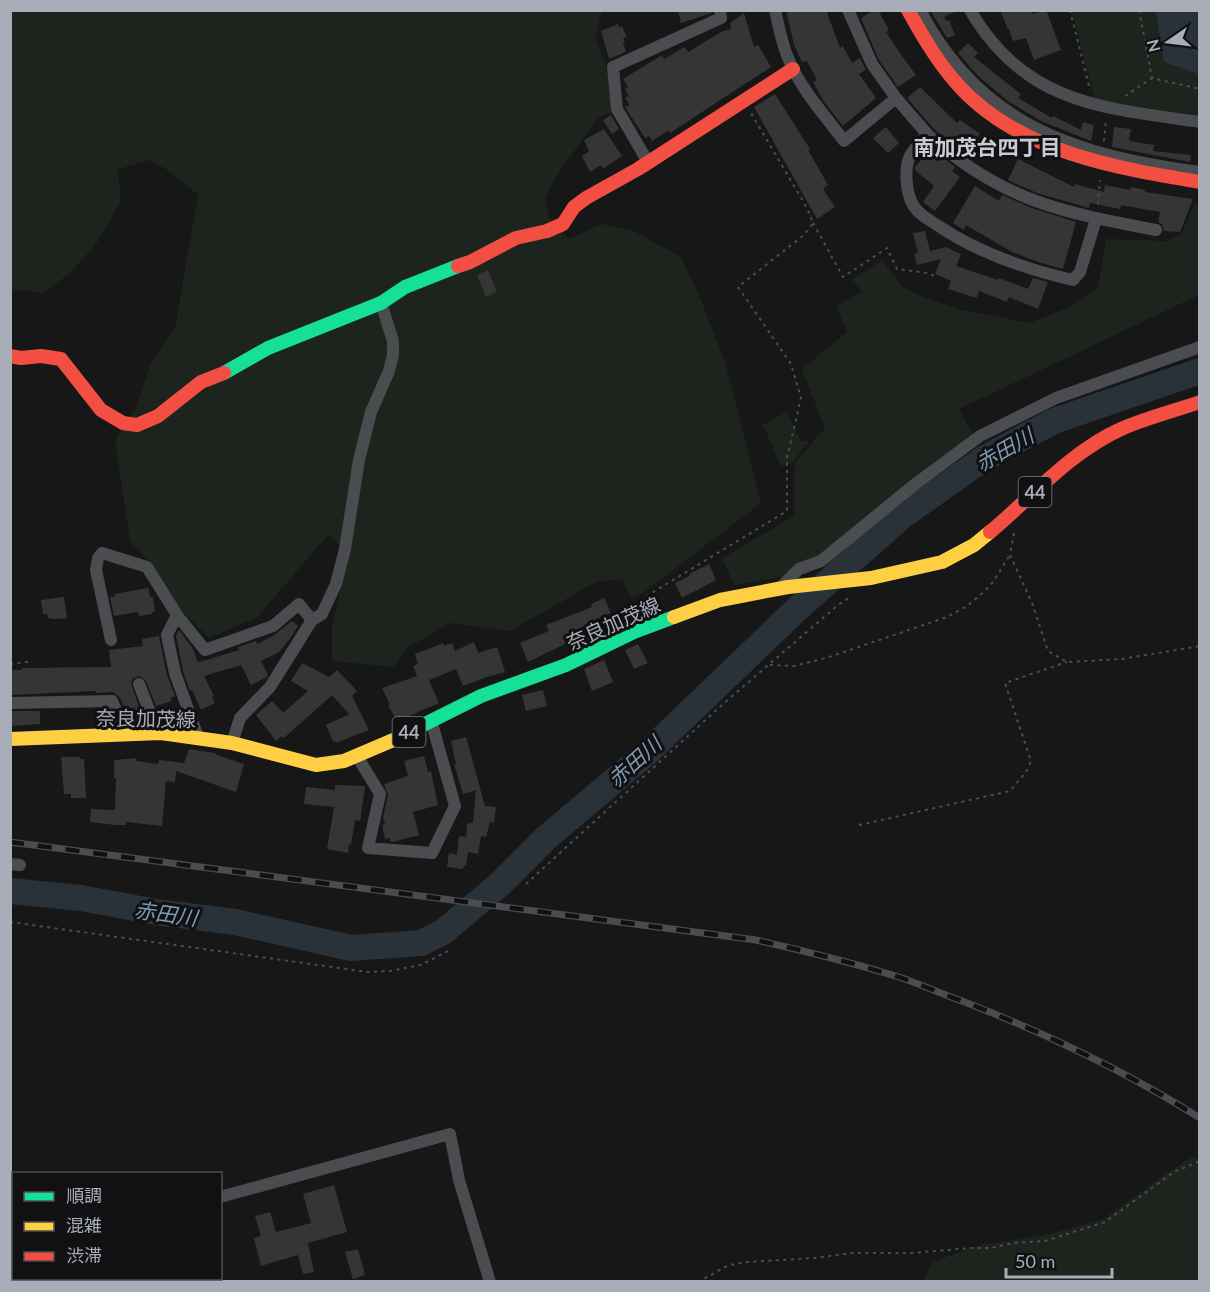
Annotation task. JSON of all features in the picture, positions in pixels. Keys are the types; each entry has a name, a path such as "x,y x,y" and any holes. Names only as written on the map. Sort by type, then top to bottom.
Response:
{"main road":[{"path":"908,10 931,53 960,89 977,105 1016,130 1059,150 1090,161 1150,175 1200,182"},
{"path":"10,356 21,358 41,356 61,359 101,410 123,423 137,425 158,417 201,382 228,372 268,348 381,303 405,287 470,262 516,238 547,231 563,224 574,207 586,198 648,162 793,69"},
{"name":"奈良加茂線","path":"10,739 158,734 198,737 232,743 316,765 344,761 379,747 481,696 566,665 634,632 720,600 784,588 871,578 929,566 954,557 974,545 1014,512 1050,477 1098,442 1121,429 1200,402"}],"street":[{"path":"648,162 617,109 613,67 722,18 720,10"},
{"path":"775,10 793,69 844,141 896,98"},
{"path":"848,10 872,64 896,98 928,135 961,162 1000,186 1047,206 1096,219 1156,230"},
{"path":"920,10 943,51 974,86 1010,115 1045,134 1083,148 1160,167 1200,172"},
{"path":"970,10 992,44 1021,70 1055,91 1107,109 1200,122"},
{"path":"928,135 911,154 905,172 911,203 920,213 967,243 1015,264 1073,280 1080,272 1096,219"},
{"path":"232,743 240,718 270,687 312,620 322,614 336,584 345,549 352,496 369,421 393,355 393,341 381,303"},
{"path":"784,588 799,569 821,561 914,485 980,436 1056,398 1200,347"},
{"path":"111,640 96,570 98,558 102,553 147,567 177,615 205,650 273,626 299,604 312,620"},
{"path":"177,615 167,635 175,673 198,737"},
{"path":"139,684 158,734"},
{"path":"10,703 112,701 127,735"},
{"path":"357,756 380,794 368,848 432,853 455,806 431,720"},
{"path":"222,1196 450,1134 459,1180 490,1281"}],"path":[{"path":"1070,10 1091,92 1092,105"},
{"path":"1139,10 1152,78"},
{"path":"1102,152 1107,109 1152,78 1200,89"},
{"path":"743,100 807,208 813,224 843,277 887,248 897,269 928,273 936,278"},
{"path":"1096,219 1101,175"},
{"path":"619,625 640,600 787,511 787,458 801,398 791,364 738,287 804,235 813,224"},
{"path":"770,665 794,666 826,658 947,617 967,606 993,582 1010,555 1014,541 1014,512"},
{"path":"1010,555 1032,603 1048,651 1067,662"},
{"path":"526,884 723,704 838,605 855,595"},
{"path":"860,825 1010,791 1026,772 1031,761 1005,682 1067,662 1122,659 1200,646"},
{"path":"10,664 28,662"},
{"path":"10,922 368,972 390,971 421,965 448,951"},
{"path":"698,1281 729,1265 748,1262 852,1253 911,1253 991,1248 1014,1243 1045,1241 1105,1222 1174,1172 1200,1161"}],"shaded area":[{"path":"11,11 602,11 595,38 606,66 614,111 597,119 562,168 545,197 549,217 555,224 127,421 136,408 150,365 175,328 198,195 169,171 150,160 118,169 121,202 96,244 69,274 43,293 11,289"},
{"path":"1072,11 1199,11 1199,116 1097,100 1093,94"},
{"path":"1156,11 1199,11 1199,74 1164,62"},
{"path":"1195,202 1199,207 1199,295 959,409 976,440 830,553 808,573 734,585 722,558 794,516 795,462 825,428 802,369 847,332 836,306 862,291 852,280 882,260 901,285 922,297 962,310 1030,323 1070,307 1098,288 1106,239 1167,241 1181,235"},
{"path":"602,224 634,231 681,257 701,300 725,362 761,503 643,593 631,598 622,579 596,582 510,631 450,623 405,649 394,667 332,661 332,624 349,555 329,534 257,617 209,638 176,605 149,562 130,541 115,440 123,427 406,289 560,230 569,239"},
{"path":"787,411 801,441 809,441 792,463 781,466 763,425"},
{"path":"1199,1157 1199,1281 924,1281 932,1262 976,1246 1046,1235 1104,1219 1190,1158"}],"building":[{"path":"678,10 712,10 712,13 681,23"},
{"path":"786,10 826,10 840,48 843,46 852,63 860,58 866,70 859,74 876,98 843,126 824,102 813,82 817,80 807,61 802,62 794,45"},
{"path":"878,10 889,30 886,32 916,75 898,87 879,60 861,18"},
{"path":"930,10 959,10 944,17 946,21 949,20 955,35 947,38"},
{"path":"1000,10 1031,10 1033,14 1046,10 1061,50 1034,60 1026,38 1013,41"},
{"path":"744,13 754,47 758,45 771,67 670,133 669,130 652,141 649,136 645,138 625,107 630,105 625,98 629,96 625,89 628,87 623,79 662,55 664,59 685,47 688,52 721,32 731,29 730,23"},
{"path":"618,24 619,27 622,26 627,37 623,38 626,52 609,59 601,31"},
{"path":"968,43 978,53 974,57 1021,94 1018,98 1052,118 1053,116 1081,130 1083,122 1094,125 1091,141 1041,121 1008,101 978,76 958,53"},
{"path":"920,87 957,123 960,120 980,134 965,154 934,129 907,98"},
{"path":"775,94 810,149 808,150 828,185 823,189 835,207 817,219 754,107"},
{"path":"611,115 619,129 612,134 603,120"},
{"path":"886,127 899,143 888,153 873,138"},
{"path":"1114,127 1131,129 1129,141 1154,145 1153,151 1191,155 1190,162 1112,147"},
{"path":"604,129 622,156 603,169 601,165 590,172 582,156 589,151 584,140"},
{"path":"931,148 955,167 952,171 960,177 935,211 923,202 934,186 915,170"},
{"path":"1018,159 1074,187 1075,184 1104,192 1105,185 1130,190 1131,187 1145,190 1145,192 1193,199 1180,232 1164,231 1162,224 1158,222 1160,212 1121,205 1120,209 1090,203 1089,208 1037,193 1012,182 1008,180"},
{"path":"975,186 999,201 1002,195 1032,208 1076,222 1063,269 1012,252 966,225 964,230 953,223"},
{"path":"925,231 930,251 946,247 961,254 956,266 1028,289 1033,278 1048,282 1038,309 1009,297 1007,302 979,291 977,298 948,289 951,281 935,274 941,259 917,265 914,254 918,253 913,233"},
{"path":"488,270 497,292 486,297 477,275"},
{"path":"709,564 716,580 682,598 675,583"},
{"path":"148,588 150,597 153,597 155,611 152,614 139,616 138,612 114,616 110,597 114,597 114,594"},
{"path":"64,597 67,618 53,619 43,614 41,600"},
{"path":"604,598 611,613 591,621 594,630 528,662 520,643 549,631 546,625 592,607 591,604"},
{"path":"292,621 298,626 289,640 279,652 261,661 267,677 251,685 241,665 204,676 215,703 201,710 192,690 190,691 183,671 176,636 179,630 200,662 239,650 238,647 256,641 257,644 273,636"},
{"path":"159,636 167,675 175,696 170,698 172,701 156,706 146,681 140,676 133,678 131,683 141,713 129,718 120,698 113,692 10,695 10,670 111,667 109,650 143,646 142,639"},
{"path":"474,642 478,653 497,647 505,672 463,686 456,669 429,680 439,703 397,721 382,688 417,676 413,666 418,664 415,654 443,643 444,646 452,643 455,651"},
{"path":"638,644 648,663 634,669 625,650"},
{"path":"604,660 613,682 592,691 584,669"},
{"path":"302,663 329,677 337,670 357,691 352,696 369,730 336,743 333,742 326,725 349,714 332,695 284,738 282,736 276,741 256,715 272,701 283,713 308,691 291,681"},
{"path":"543,690 547,706 526,711 522,695"},
{"path":"10,711 40,711 40,724 12,726"},
{"path":"466,737 485,806 496,807 494,823 490,822 486,837 481,836 478,854 468,852 466,866 464,865 463,869 447,867 449,853 457,855 459,836 466,837 467,824 473,822 476,790 463,794 454,764 456,764 451,741"},
{"path":"189,749 215,753 244,764 236,792 176,771 175,782 166,781 162,826 126,822 126,825 115,825 90,822 91,809 115,810 114,760 136,758 136,761 158,764 159,760 184,763"},
{"path":"424,756 428,772 431,771 438,805 413,812 419,835 393,842 390,838 385,839 382,825 385,824 383,817 388,795 384,784 408,776 404,761"},
{"path":"61,757 84,759 86,798 71,798 71,794 64,794"},
{"path":"335,785 365,786 360,821 355,820 348,853 327,849 334,807 304,804 306,787 335,790"},
{"path":"334,1185 347,1232 308,1243 314,1272 303,1274 298,1255 261,1266 254,1238 261,1236 255,1216 270,1212 276,1232 311,1223 303,1194"},
{"path":"358,1249 365,1275 353,1279 345,1252"}],"waterway":[{"name":"赤田川","path":"10,891 81,898 156,912 235,922 351,948 421,943 443,932 500,884 546,838 649,751 796,610 901,517 983,459 1054,421 1200,371"}],"railway":[{"path":"10,842 774,944 902,978 993,1013 1114,1069 1200,1118"}],"traffic: fast":[{"path":"224,373 268,348 381,303 405,287 458,266"},
{"path":"391,741 481,696 566,665 634,632 674,617"}],"traffic: slow":[{"path":"674,617 720,600 788,587 871,578 942,562 974,545 990,532"},
{"path":"10,739 161,733 232,743 316,765 344,761 391,741"},
{"path":"10,1192 12,1198"}],"traffic: jam":[{"path":"908,10 925,40 951,77 983,109 1010,127 1070,154 1135,170 1200,182"},
{"path":"458,266 516,238 547,231 563,224 574,207 586,198 638,169 793,69"},
{"path":"10,356 21,358 41,356 61,359 101,410 123,423 137,425 158,416 201,382 224,373"},
{"path":"990,532 1068,462 1102,439 1131,425 1200,402"}],"district":[{"name":"南加茂台四丁目","path":"987,146"}]}
